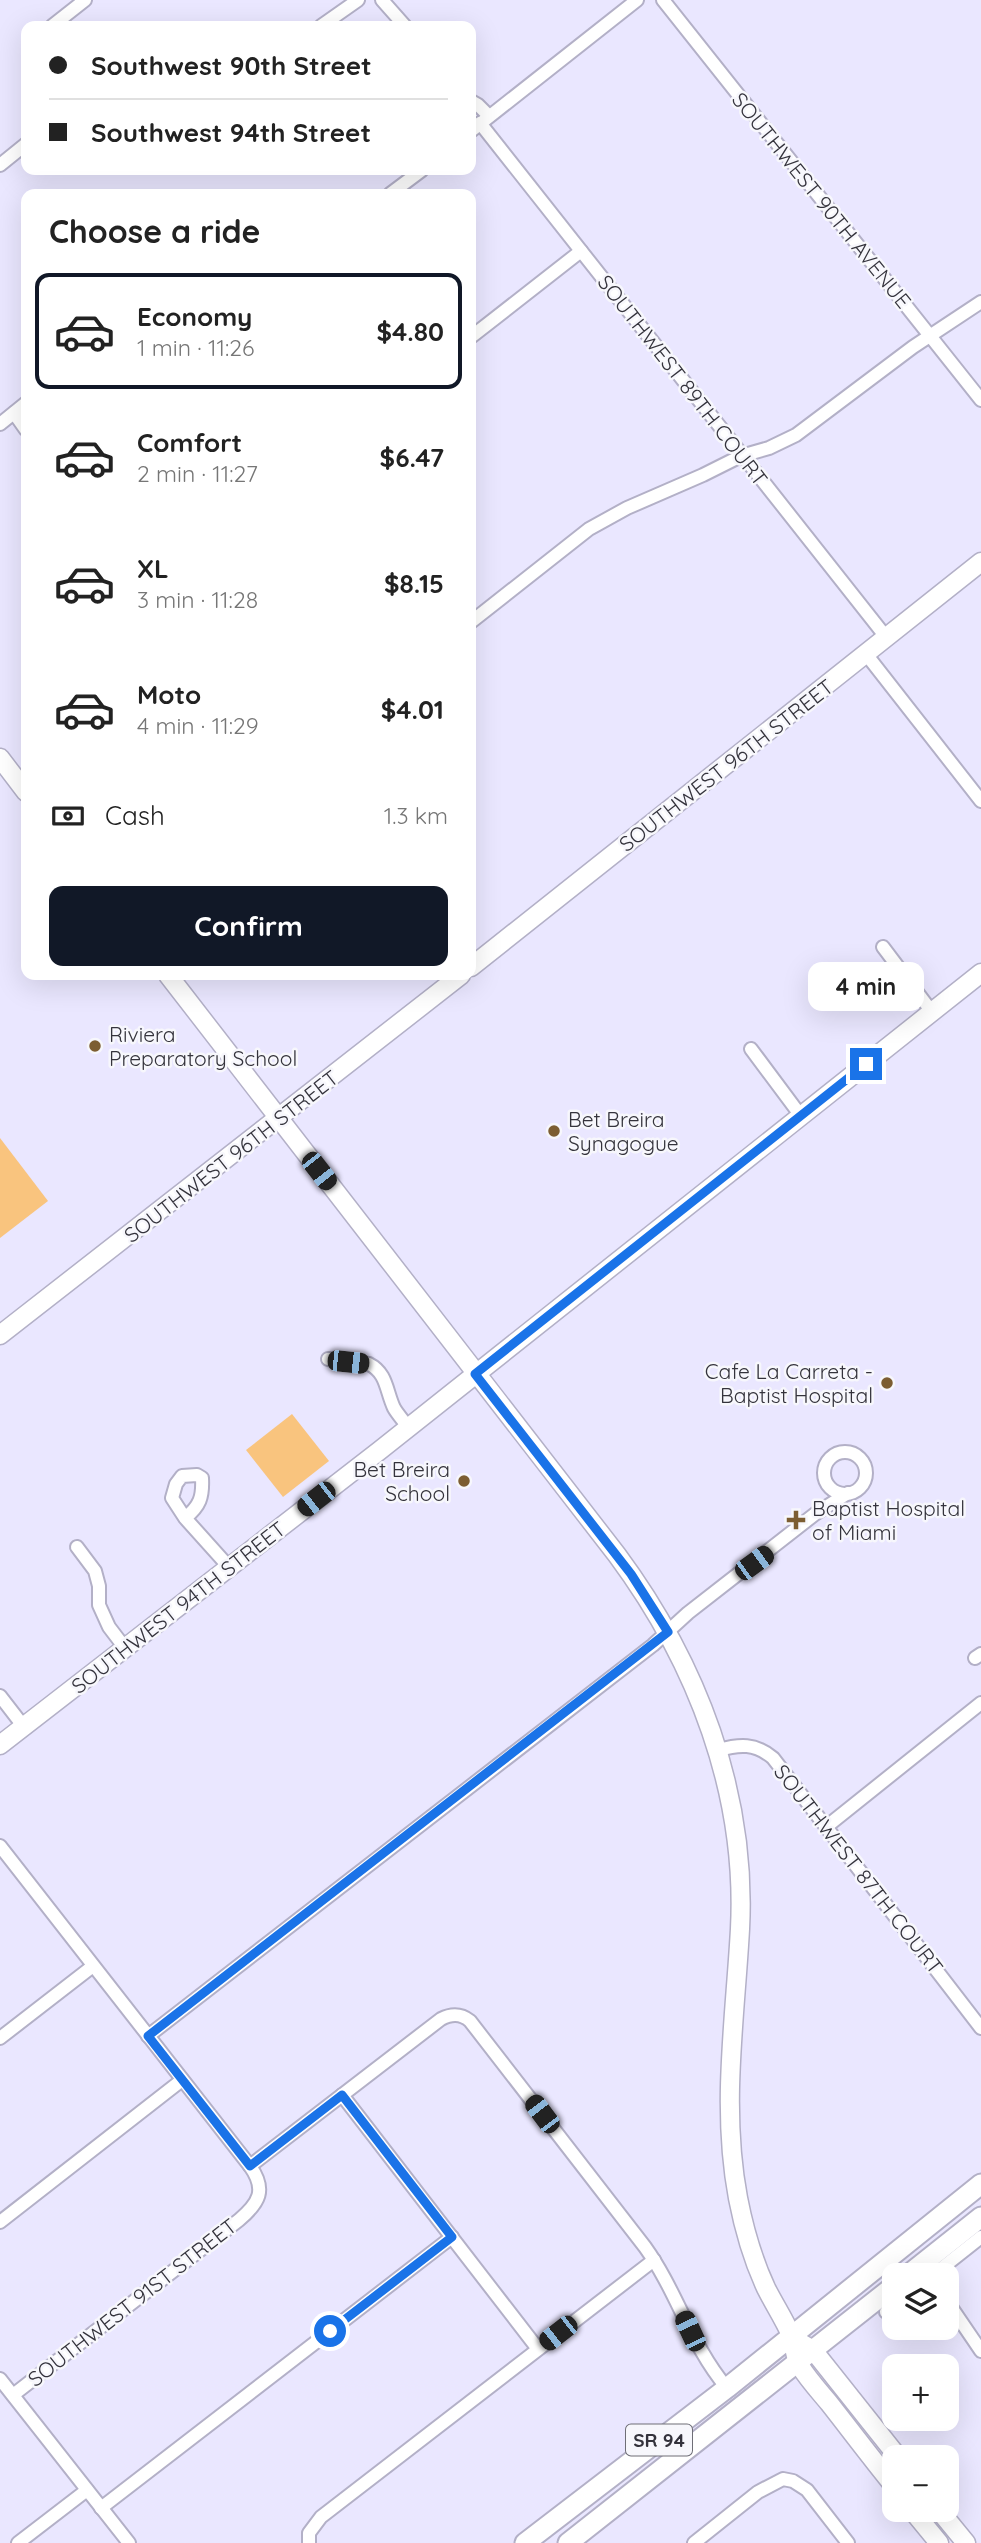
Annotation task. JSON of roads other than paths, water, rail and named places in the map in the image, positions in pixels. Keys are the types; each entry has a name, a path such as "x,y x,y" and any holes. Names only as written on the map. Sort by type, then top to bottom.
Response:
{"main road":[{"name":"SR 94","path":"525,2543 727,2388 981,2184"},
{"path":"933,2263 981,2217"},
{"name":"SR 94","path":"568,2543 882,2296"}],"street":[{"path":"58,21 85,0"},
{"path":"328,21 358,0"},
{"path":"382,0 401,21"},
{"path":"480,123 637,0"},
{"name":"SOUTHWEST 90TH AVENUE","path":"663,0 981,400"},
{"name":"SOUTHWEST 89TH COURT","path":"476,104 480,123 886,638"},
{"path":"0,165 21,148"},
{"path":"397,189 415,175"},
{"path":"476,333 580,251"},
{"path":"476,618 598,523 741,456 776,445 805,430 930,335 981,302"},
{"path":"0,424 21,407"},
{"path":"13,413 21,423"},
{"name":"SOUTHWEST 96TH STREET","path":"476,963 981,562"},
{"path":"866,654 981,801"},
{"path":"0,758 21,785"},
{"path":"883,947 932,1012"},
{"name":"SOUTHWEST 94TH STREET","path":"0,1745 408,1427 981,973"},
{"path":"171,980 631,1574 668,1632 697,1691 718,1750 732,1811 740,1883 740,1931 729,2084 738,2200 752,2253 791,2336 882,2469"},
{"name":"SOUTHWEST 96TH STREET","path":"0,1335 455,980"},
{"path":"751,1049 801,1116"},
{"path":"328,1359 374,1367 387,1384 394,1408 408,1427"},
{"path":"148,2036 816,1514 861,1486 866,1473 862,1460 851,1452 838,1453 827,1461 824,1474 828,1486 816,1514"},
{"path":"828,1486 841,1493 848,1493"},
{"path":"186,1518 229,1567"},
{"path":"77,1547 95,1571 99,1586 99,1605 109,1627 125,1648"},
{"path":"0,1696 24,1727"},
{"path":"826,1827 981,1703"},
{"name":"SOUTHWEST 87TH COURT","path":"718,1750 743,1745 767,1753 981,2028"},
{"path":"0,1846 250,2166 440,2019 458,2015 470,2021 654,2260 707,2363 727,2388"},
{"path":"0,2038 93,1966"},
{"path":"0,2221 182,2080"},
{"path":"342,2095 538,2349"},
{"name":"SOUTHWEST 91ST STREET","path":"12,2395 251,2210 256,2204 260,2188 250,2166"},
{"path":"101,2508 452,2237"},
{"path":"938,2263 981,2237"},
{"path":"309,2541 312,2527 321,2517 654,2260"},
{"path":"959,2319 981,2351"},
{"path":"805,2357 887,2445"},
{"path":"0,2379 129,2543"},
{"path":"694,2543 758,2492 776,2482 789,2480 807,2490 848,2543"},
{"path":"18,2543 87,2490"},
{"path":"922,2522 939,2543"},
{"path":"948,2522 965,2543"}],"place":[{"name":"Riviera Preparatory School","path":"95,1046"},
{"name":"Bet Breira Synagogue","path":"554,1131"},
{"name":"Cafe La Carreta - Baptist Hospital","path":"887,1383"},
{"name":"Bet Breira School","path":"464,1481"},
{"name":"Baptist Hospital of Miami","path":"796,1520"}]}
